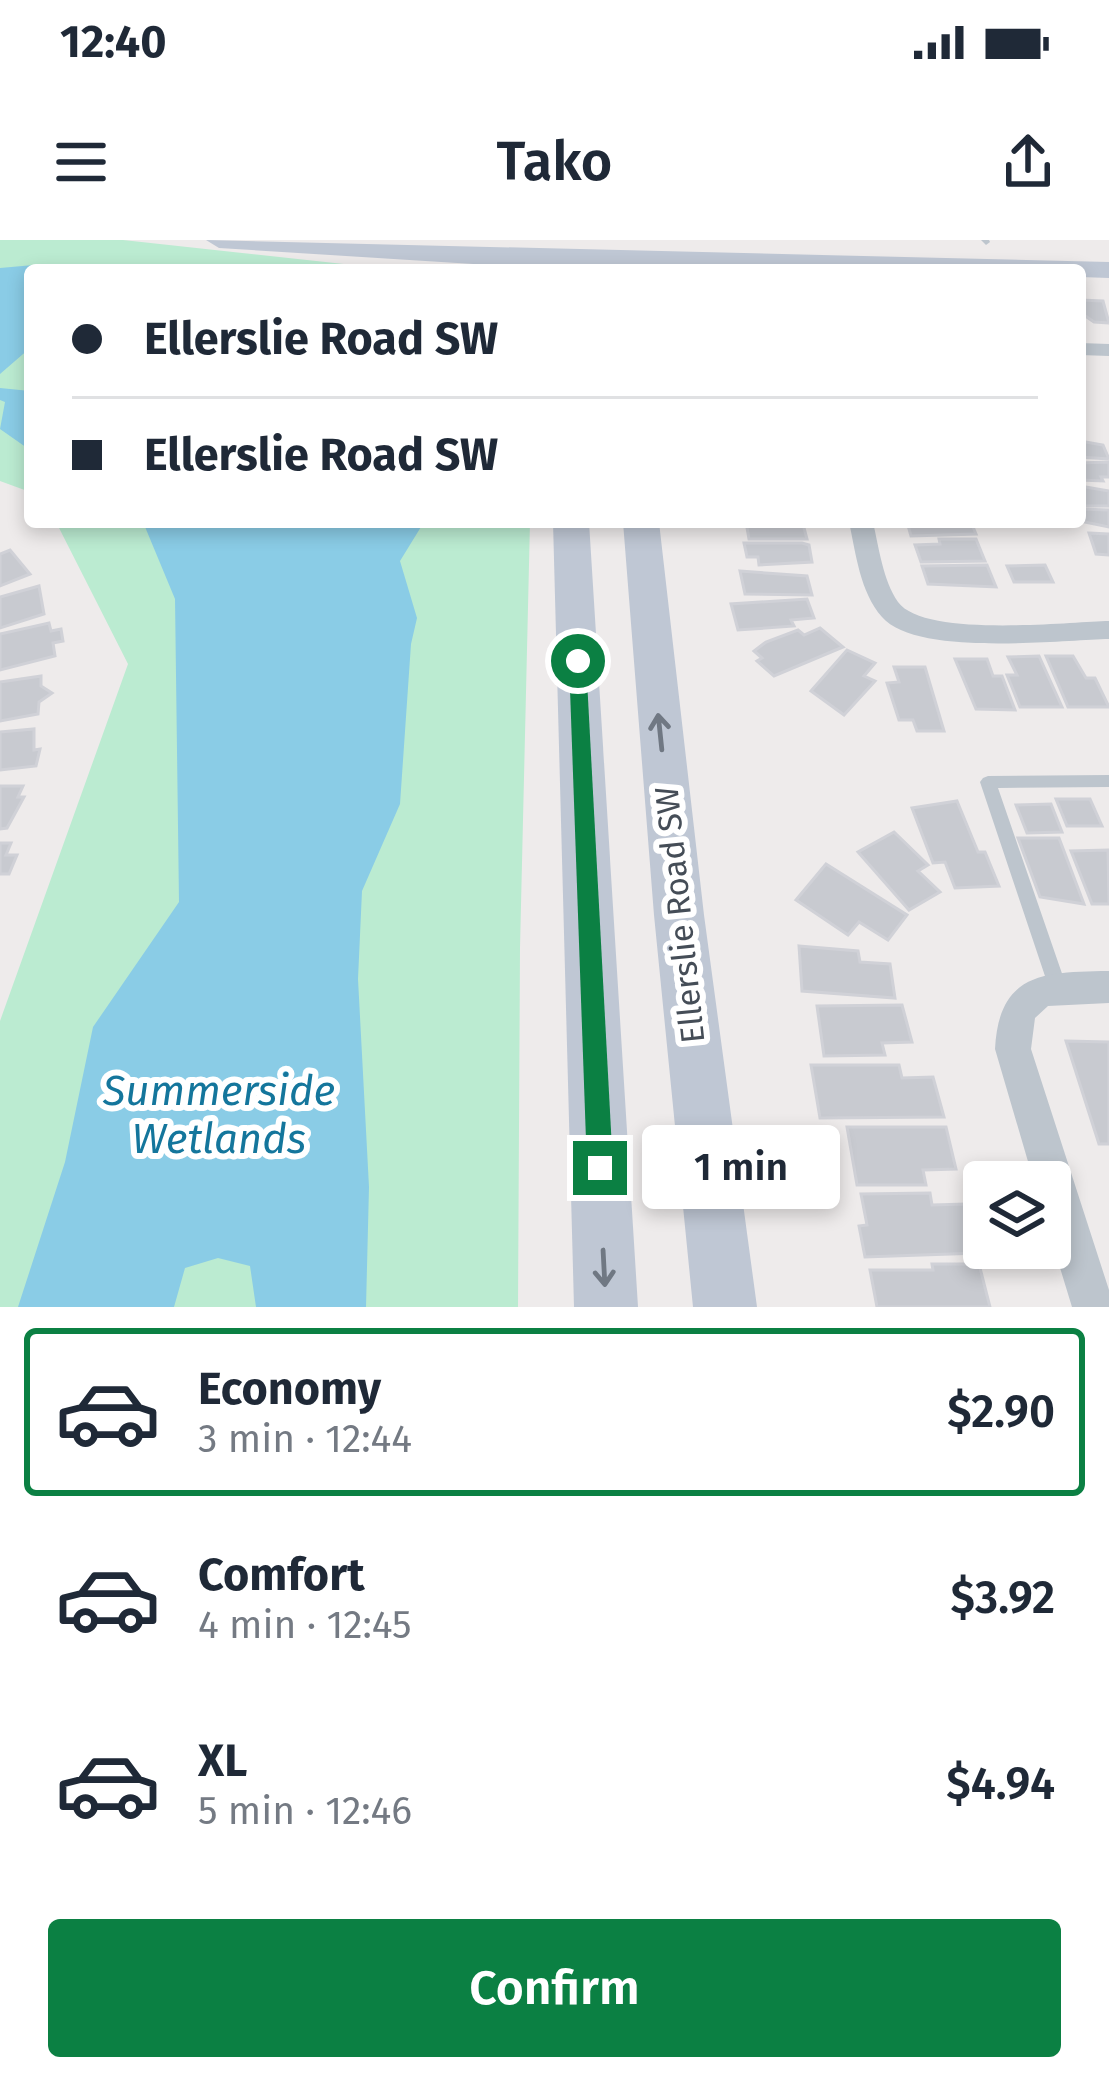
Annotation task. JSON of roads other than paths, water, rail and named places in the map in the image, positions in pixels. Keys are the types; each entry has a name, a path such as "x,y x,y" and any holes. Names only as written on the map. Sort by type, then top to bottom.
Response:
{"main road":[{"path":"219,240 453,264"},
{"path":"321,240 848,264"},
{"path":"872,240 1109,244"},
{"path":"371,253 949,248 1015,242"},
{"path":"746,264 761,262"},
{"path":"571,528 606,1307"},
{"name":"Ellerslie Road SW","path":"642,533 725,1307"}],"street":[{"path":"862,528 885,601 909,625 950,632 1109,630"},
{"path":"1094,1307 1095,1265 1013,1049 1012,1028 1022,1004 1042,990 1109,987"}],"lane":[{"path":"1058,988 988,782 1109,781"}],"water":[{"path":"24,266 24,353 0,374 0,268"},
{"path":"0,388 24,390 24,446 0,429 5,402 0,400"},
{"name":"Summerside Wetlands","path":"145,528 420,528 400,561 417,618 411,644 400,804 362,891 358,979 369,1187 366,1307 256,1307 250,1266 218,1258 185,1268 174,1307 18,1307 65,1162 93,1027 179,902 175,599"}]}
